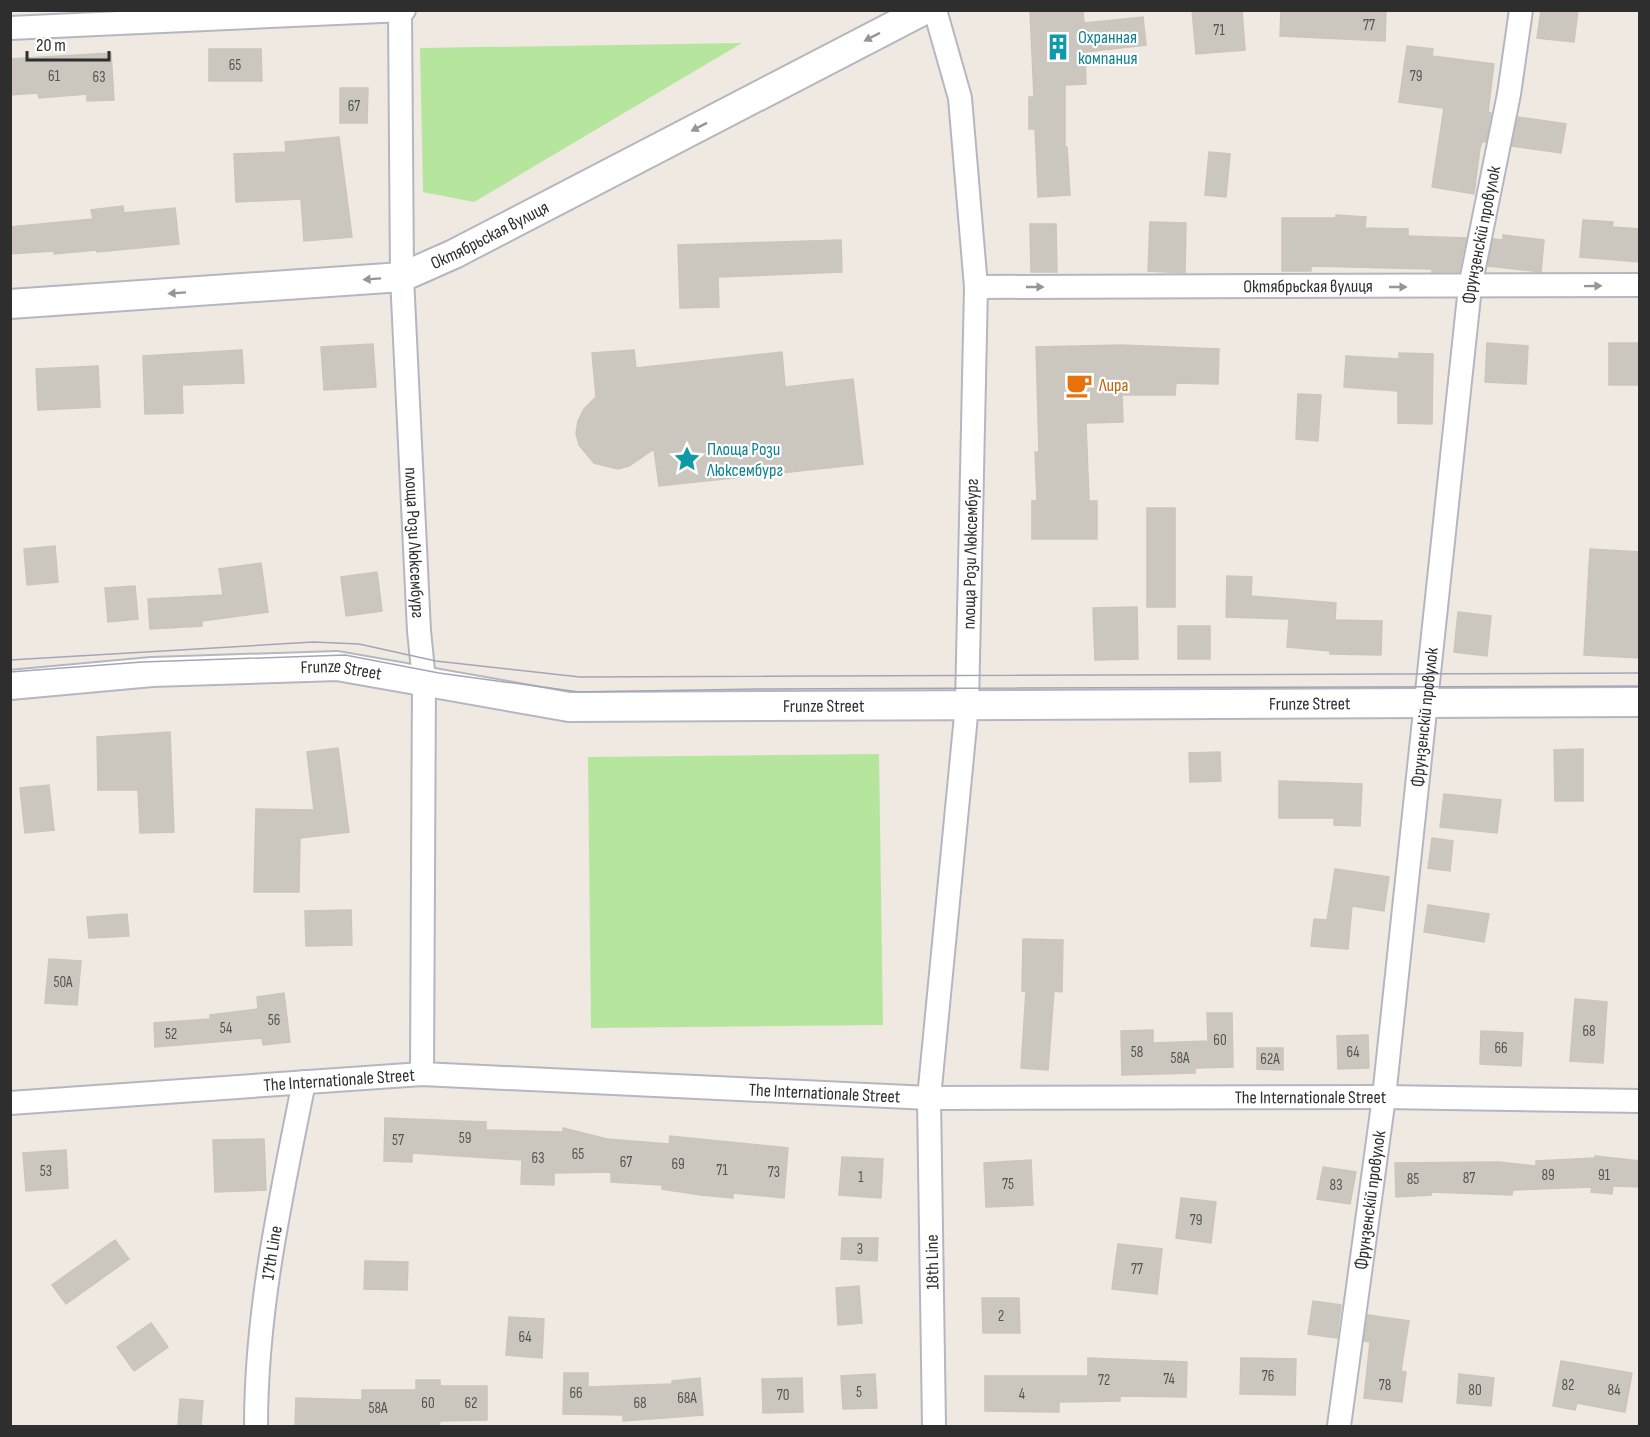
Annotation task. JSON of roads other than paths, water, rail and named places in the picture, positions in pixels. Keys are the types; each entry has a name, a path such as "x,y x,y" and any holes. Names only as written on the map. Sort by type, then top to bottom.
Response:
{"street":[{"path":"10,28 402,10"},
{"name":"площа Рози Люксембург","path":"402,10 402,276 419,631 424,680 422,1074"},
{"name":"Октябрьская вулиця","path":"10,304 402,276 454,254 924,10"},
{"name":"площа Рози Люксембург","path":"929,1098 967,705 976,287 960,98 935,10"},
{"name":"Фрунзенскій провулок","path":"1339,1426 1384,1097 1470,287 1509,94 1521,10"},
{"name":"Октябрьская вулиця","path":"976,287 1640,285"},
{"name":"Frunze Street","path":"10,685 152,672 337,666 569,708 1640,702"},
{"name":"The Internationale Street","path":"10,1103 422,1074 929,1098 1384,1097 1640,1101"},
{"name":"17th Line","path":"256,1426 256,1369 269,1260 304,1082"},
{"name":"18th Line","path":"929,1098 934,1426"}],"tram line":[{"path":"10,660 313,642 359,644 436,661 580,677 1640,673"},
{"path":"10,672 142,662 345,655 439,673 579,692 759,689 1640,686"}],"place":[{"name":"Охранная компания","path":"1058,47"},
{"name":"Лира","path":"1079,385"},
{"name":"Площа Рози Люксембург","path":"687,459"}]}
